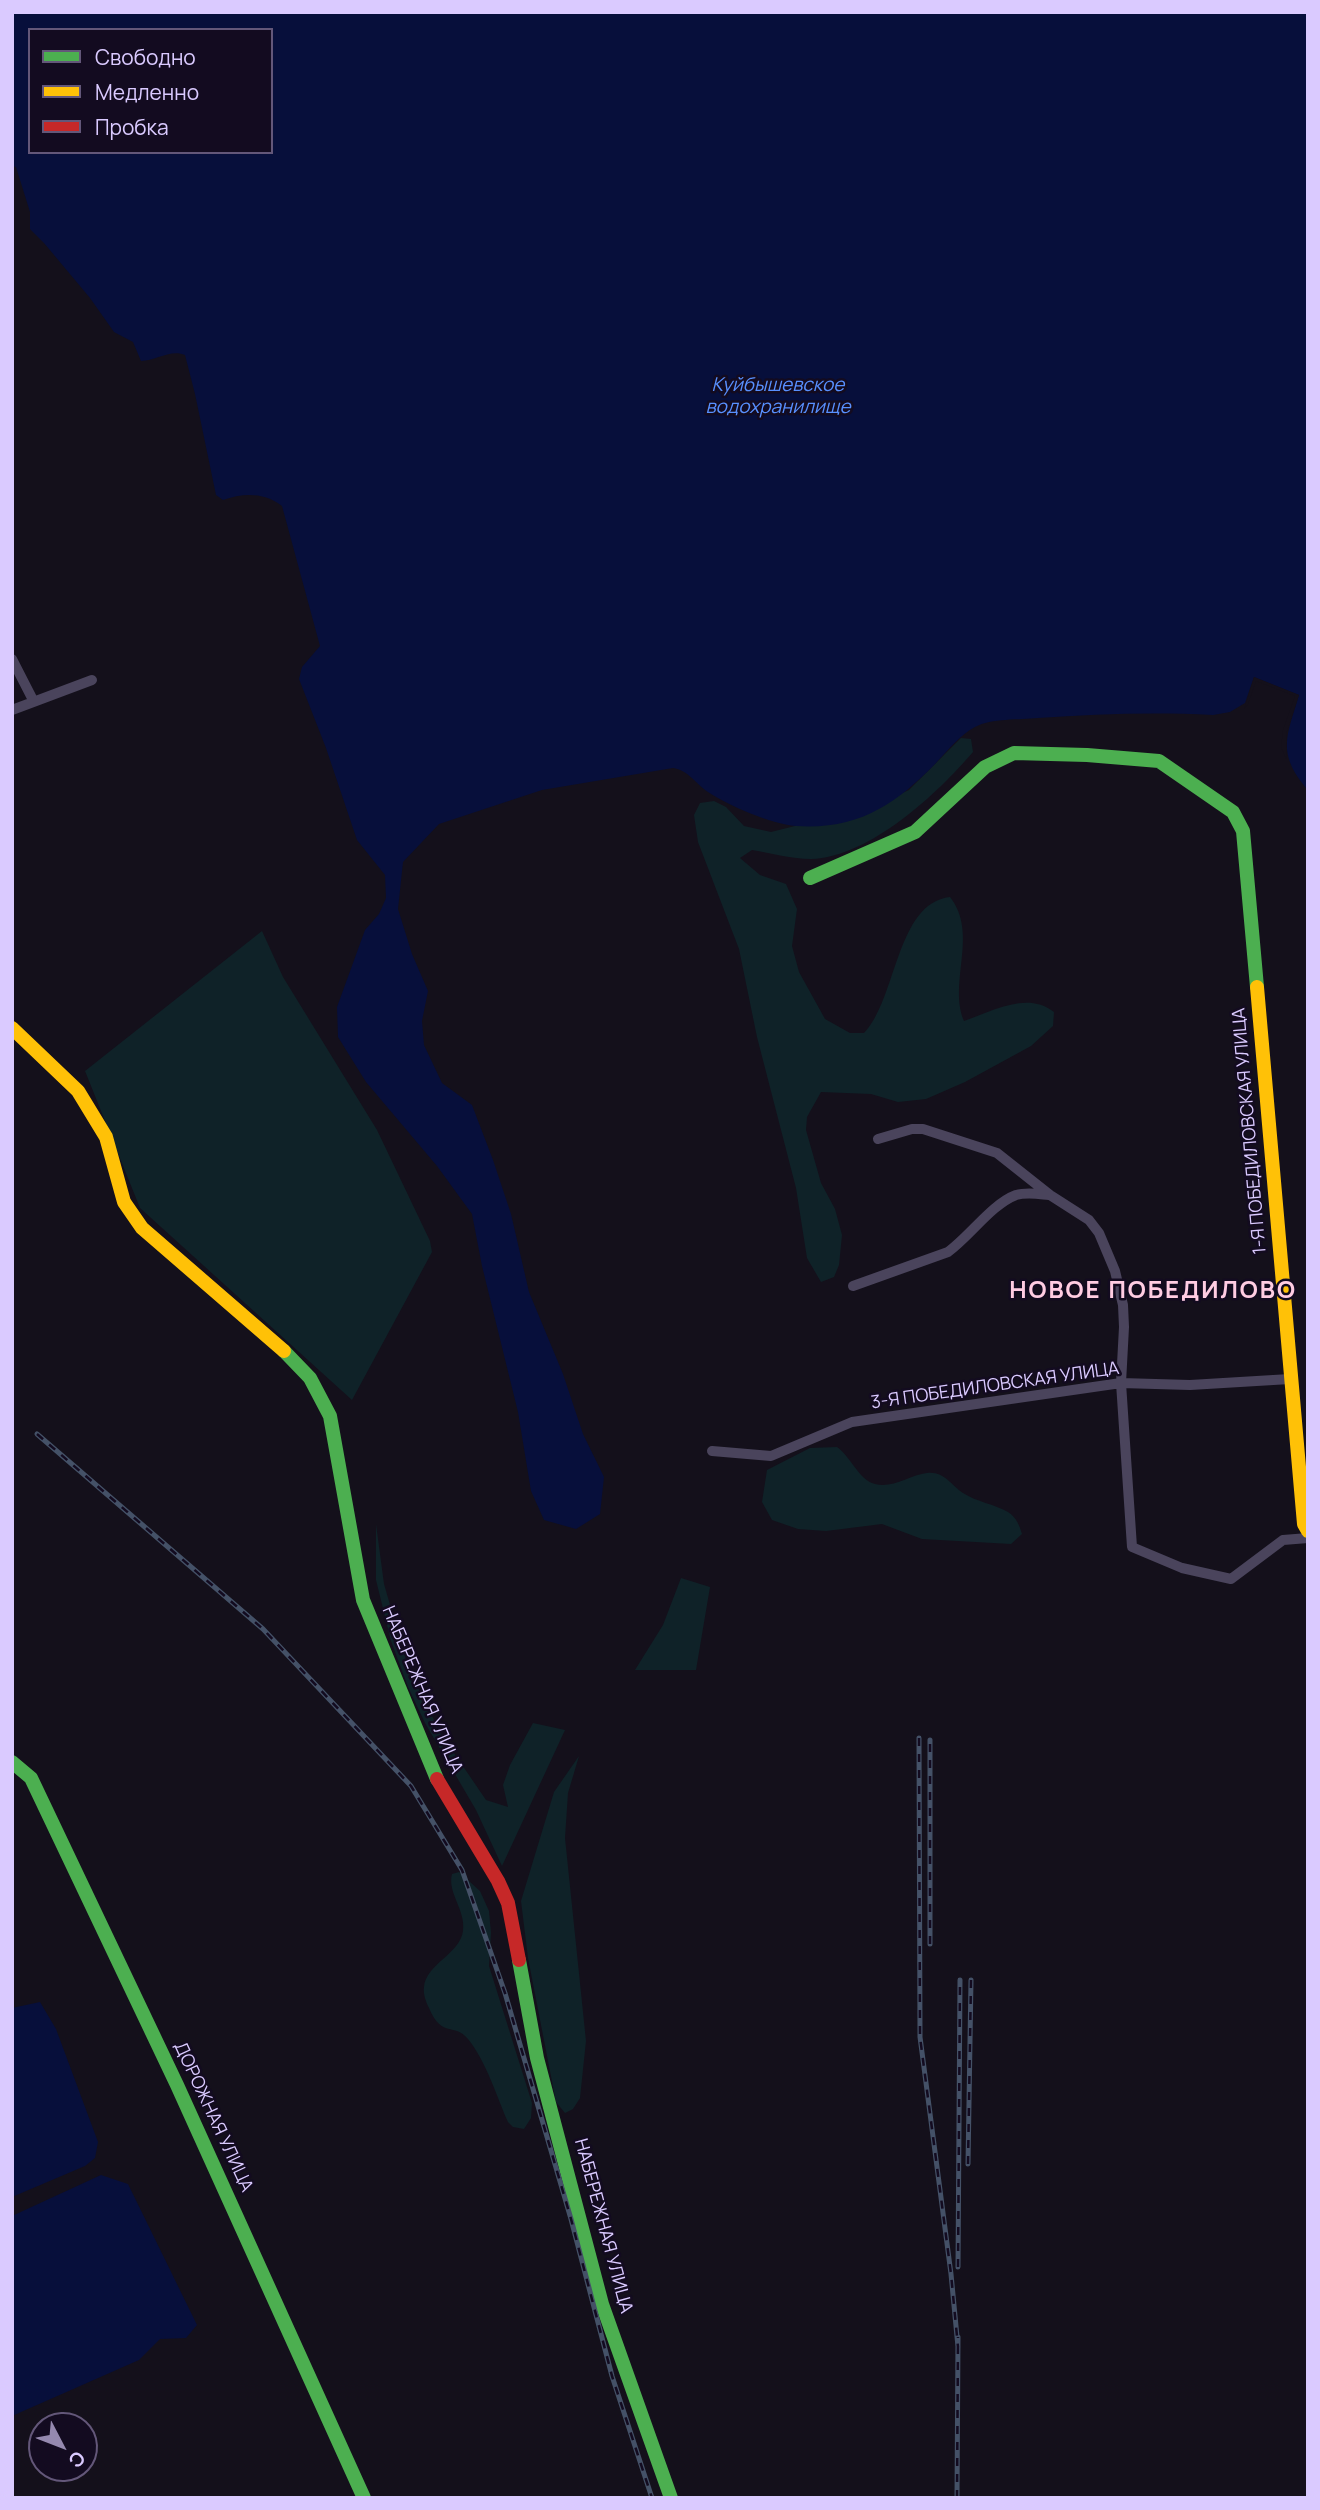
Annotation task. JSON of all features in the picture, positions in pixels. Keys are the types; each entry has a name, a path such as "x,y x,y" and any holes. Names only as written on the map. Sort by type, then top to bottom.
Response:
{"street":[{"path":"12,659 33,700"},
{"path":"12,710 92,680"},
{"name":"1-Я ПОБЕДИЛОВСКАЯ УЛИЦА","path":"810,878 915,832 985,767 1014,752 1159,761 1233,812 1243,831 1290,1379 1304,1524 1308,1531"},
{"name":"НАБЕРЕЖНАЯ УЛИЦА","path":"12,1028 78,1091 106,1137 124,1202 142,1228 292,1358 321,1394 330,1416 363,1600 431,1769 498,1881 508,1903 537,2058 602,2304 671,2498"},
{"path":"878,1139 912,1129 923,1129 980,1147 1009,1161 1050,1195 1095,1225 1115,1271 1123,1305 1121,1384 1132,1547 1182,1568 1231,1578 1283,1540 1308,1538"},
{"path":"853,1286 948,1252 1004,1202 1017,1195 1050,1195"},
{"name":"3-Я ПОБЕДИЛОВСКАЯ УЛИЦА","path":"712,1451 771,1456 852,1422 1121,1384 1190,1385 1290,1379"},
{"name":"ДОРОЖНАЯ УЛИЦА","path":"12,1762 31,1777 177,2085 364,2498"}],"shaded area":[{"path":"961,738 971,739 973,752 921,804 879,835 833,856 804,859 752,850 740,858 760,875 786,884 797,909 792,946 799,972 825,1019 850,1033 864,1033 875,1018 899,954 918,916 932,903 950,897 962,926 959,990 964,1021 998,1008 1021,1003 1044,1006 1054,1012 1053,1026 1031,1046 965,1082 926,1099 898,1102 871,1094 821,1092 807,1117 806,1130 821,1183 835,1209 842,1235 839,1265 834,1277 821,1282 807,1258 796,1188 757,1037 739,949 698,842 694,815 700,803 714,801 726,807 744,826 771,832 795,826 836,823 909,790"},
{"path":"262,931 283,977 377,1130 430,1241 432,1252 352,1400 140,1208 85,1071"},
{"path":"837,1447 864,1478 875,1484 888,1485 921,1474 938,1474 968,1496 1008,1512 1016,1519 1022,1534 1011,1544 922,1539 882,1524 826,1531 798,1529 772,1520 762,1502 767,1470 810,1448"},
{"path":"376,1524 384,1584 409,1670 441,1734 486,1800 508,1807 503,1785 510,1765 533,1723 565,1730 502,1866 476,1810 425,1723 391,1641 376,1580"},
{"path":"681,1578 710,1587 696,1670 635,1670 663,1625"},
{"path":"579,1756 568,1793 565,1838 586,2041 580,2098 573,2109 565,2113 556,2102 528,1958 521,1901 554,1792"},
{"path":"459,1872 480,1891 489,1911 489,1966 532,2103 531,2118 524,2129 513,2127 508,2122 475,2048 463,2034 439,2024 425,1998 426,1979 461,1939 462,1916 451,1881 452,1874"}],"water":[{"name":"Куйбышевское водохранилище","path":"12,12 1308,12 1308,790 1291,765 1287,744 1299,695 1254,677 1245,703 1230,712 1213,715 1103,715 1006,720 982,724 964,734 906,791 874,812 838,824 796,826 763,818 717,797 688,774 673,768 542,790 439,824 403,862 398,909 412,954 428,991 422,1021 424,1045 442,1083 472,1105 511,1214 529,1292 563,1374 583,1434 604,1477 600,1514 576,1529 544,1520 531,1491 518,1412 472,1214 437,1166 366,1082 338,1037 337,1007 365,930 379,914 386,898 385,875 357,840 299,679 302,667 320,646 282,506 261,496 246,495 223,500 216,495 185,355 174,353 141,361 133,342 114,332 90,298 30,229 30,212 16,167 12,166"},
{"path":"40,2002 56,2029 98,2142 95,2158 85,2166 12,2197 12,2008"},
{"path":"101,2175 128,2184 197,2325 186,2338 160,2339 139,2360 12,2416 12,2216"}],"pier":[{"path":"1254,677 1299,695 1287,731 1286,759 1281,747 1283,730 1295,696 1256,681 1244,709"}],"railway":[{"path":"37,1434 263,1629 411,1786 462,1870 505,1993 571,2219 612,2376 652,2498"},
{"path":"919,1738 920,2037 958,2347"},
{"path":"930,1740 930,1944"},
{"path":"958,2267 960,1980"},
{"path":"968,2164 971,1980"},
{"path":"957,2498 958,2337"}],"traffic: fast":[{"path":"810,878 915,832 985,767 1014,753 1159,761 1233,812 1243,831 1257,987"},
{"path":"284,1351 310,1378 330,1416 363,1600 437,1779"},
{"path":"12,1762 31,1778 177,2085 364,2498"},
{"path":"519,1960 537,2058 602,2304 671,2498"}],"traffic: slow":[{"path":"1257,987 1304,1524 1308,1531"},
{"path":"12,1028 78,1091 106,1137 124,1202 142,1228 284,1351"}],"traffic: jam":[{"path":"437,1779 498,1881 508,1903 519,1960"}],"district":[{"name":"НОВОЕ ПОБЕДИЛОВО","path":"1153,1291"}]}
